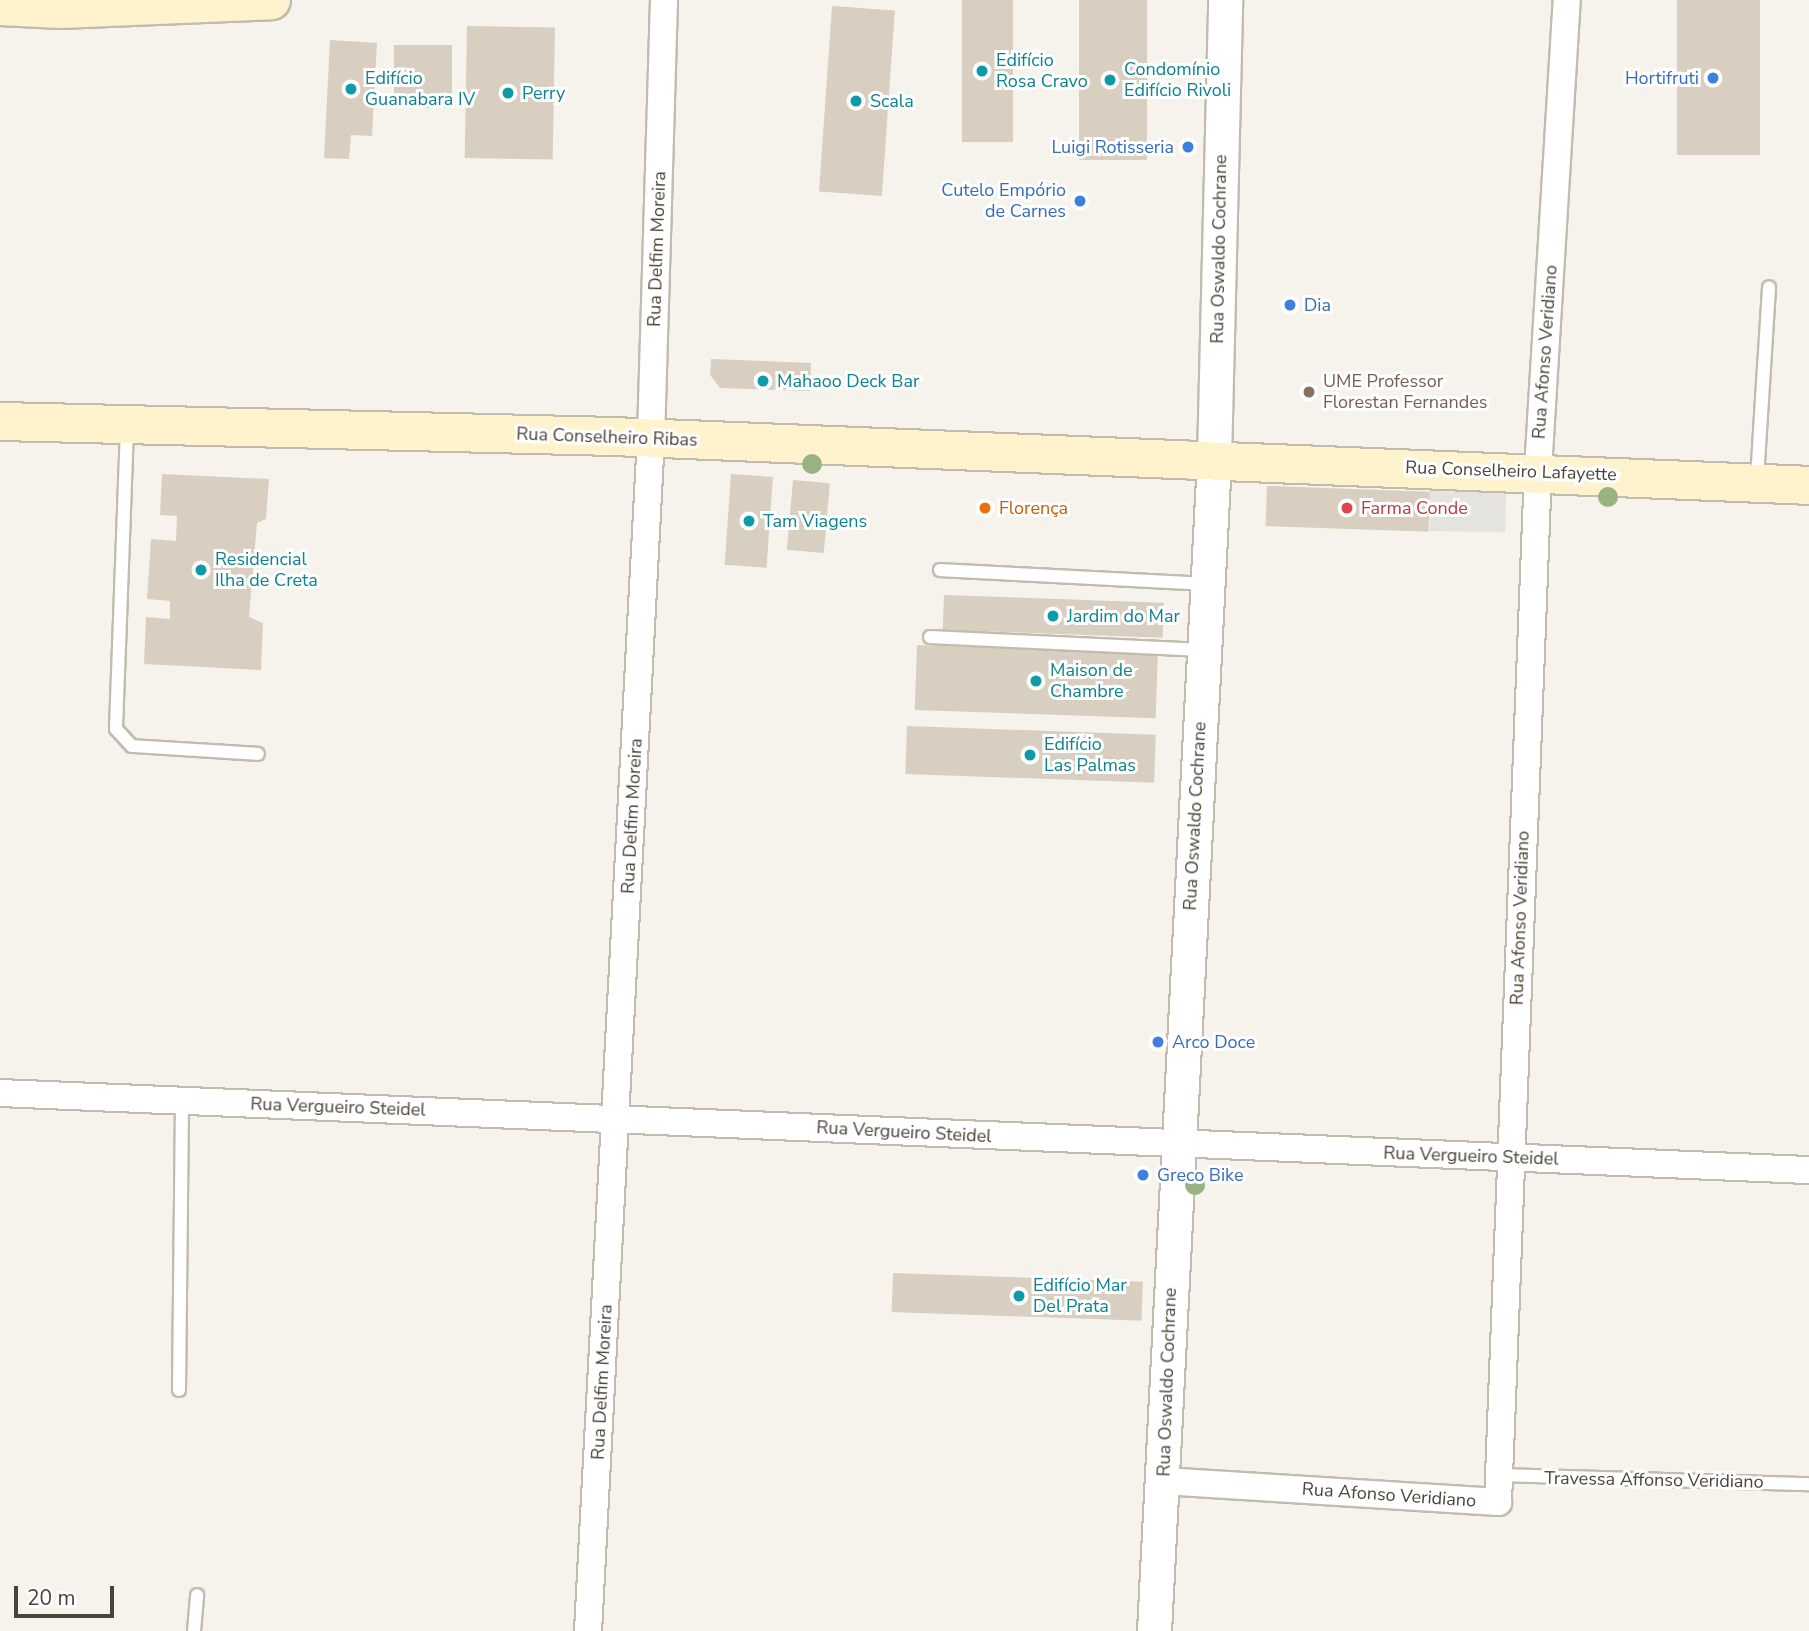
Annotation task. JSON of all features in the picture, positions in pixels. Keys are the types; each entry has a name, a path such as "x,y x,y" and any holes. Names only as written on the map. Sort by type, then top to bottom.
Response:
{"main road":[{"path":"0,6 271,0"},
{"name":"Rua Conselheiro Ribas","path":"0,421 651,438 1214,459"},
{"name":"Rua Conselheiro Lafayette","path":"1214,459 1538,471 1809,485"}],"street":[{"name":"Rua Delfim Moreira","path":"588,1631 651,438 664,0"},
{"name":"Rua Oswaldo Cochrane","path":"1154,1631 1214,459 1225,0"},
{"name":"Rua Afonso Veridiano","path":"1163,1481 1498,1502 1538,471 1567,0"},
{"name":"Rua Vergueiro Steidel","path":"0,1093 1177,1146 1809,1170"}],"lane":[{"path":"1756,484 1769,287"},
{"path":"127,424 116,729 132,746 258,754"},
{"path":"940,570 1207,584"},
{"path":"930,637 1203,650"},
{"path":"178,1391 182,1101"},
{"name":"Travessa Affonso Veridiano","path":"1499,1475 1809,1484"},
{"path":"194,1631 197,1595"}],"shaded area":[{"name":"Farma Conde","path":"1430,491 1506,492 1505,532 1429,531"}],"building":[{"name":"Edifício Rosa Cravo","path":"962,0 1013,0 1013,142 962,142"},
{"name":"Condomínio Edifício Rivoli","path":"1079,0 1147,0 1147,160 1079,160"},
{"name":"Hortifruti","path":"1677,0 1760,0 1760,155 1677,155"},
{"name":"Scala","path":"832,6 895,10 882,196 819,192"},
{"name":"Perry","path":"467,26 555,28 553,160 465,158"},
{"name":"Edifício Guanabara IV","path":"330,40 377,43 372,136 351,135 349,159 324,158"},
{"path":"394,45 452,45 452,108 394,108"},
{"name":"Mahaoo Deck Bar","path":"711,359 811,363 810,391 720,388 710,375"},
{"name":"Residencial Ilha de Creta","path":"162,474 269,479 266,519 257,523 249,617 263,623 261,670 144,664 146,617 170,619 170,601 147,599 151,539 176,541 177,516 160,515"},
{"name":"Tam Viagens","path":"731,474 773,477 767,568 725,565"},
{"path":"793,480 830,483 824,553 787,550"},
{"name":"Farma Conde","path":"1267,486 1430,492 1429,532 1266,526"},
{"name":"Jardim do Mar","path":"944,595 1164,603 1163,638 943,630"},
{"name":"Maison de Chambre","path":"917,645 1158,653 1156,718 915,710"},
{"name":"Edifício Las Palmas","path":"907,726 1156,735 1154,783 905,774"},
{"name":"Edifício Mar Del Prata","path":"893,1273 1143,1282 1141,1321 892,1312"}],"place":[{"name":"Edifício Rosa Cravo","path":"982,71"},
{"name":"Hortifruti","path":"1713,78"},
{"name":"Condomínio Edifício Rivoli","path":"1110,80"},
{"name":"Edifício Guanabara IV","path":"351,89"},
{"name":"Perry","path":"508,93"},
{"name":"Scala","path":"856,101"},
{"name":"Luigi Rotisseria","path":"1188,147"},
{"name":"Cutelo Empório de Carnes","path":"1080,201"},
{"name":"Dia","path":"1290,305"},
{"name":"Mahaoo Deck Bar","path":"763,381"},
{"name":"UME Professor Florestan Fernandes","path":"1309,392"},
{"name":"Florença","path":"985,508"},
{"name":"Farma Conde","path":"1347,508"},
{"name":"Tam Viagens","path":"749,521"},
{"name":"Residencial Ilha de Creta","path":"201,570"},
{"name":"Jardim do Mar","path":"1053,616"},
{"name":"Maison de Chambre","path":"1036,681"},
{"name":"Edifício Las Palmas","path":"1030,755"},
{"name":"Arco Doce","path":"1158,1042"},
{"name":"Greco Bike","path":"1143,1175"},
{"name":"Edifício Mar Del Prata","path":"1019,1296"}]}
